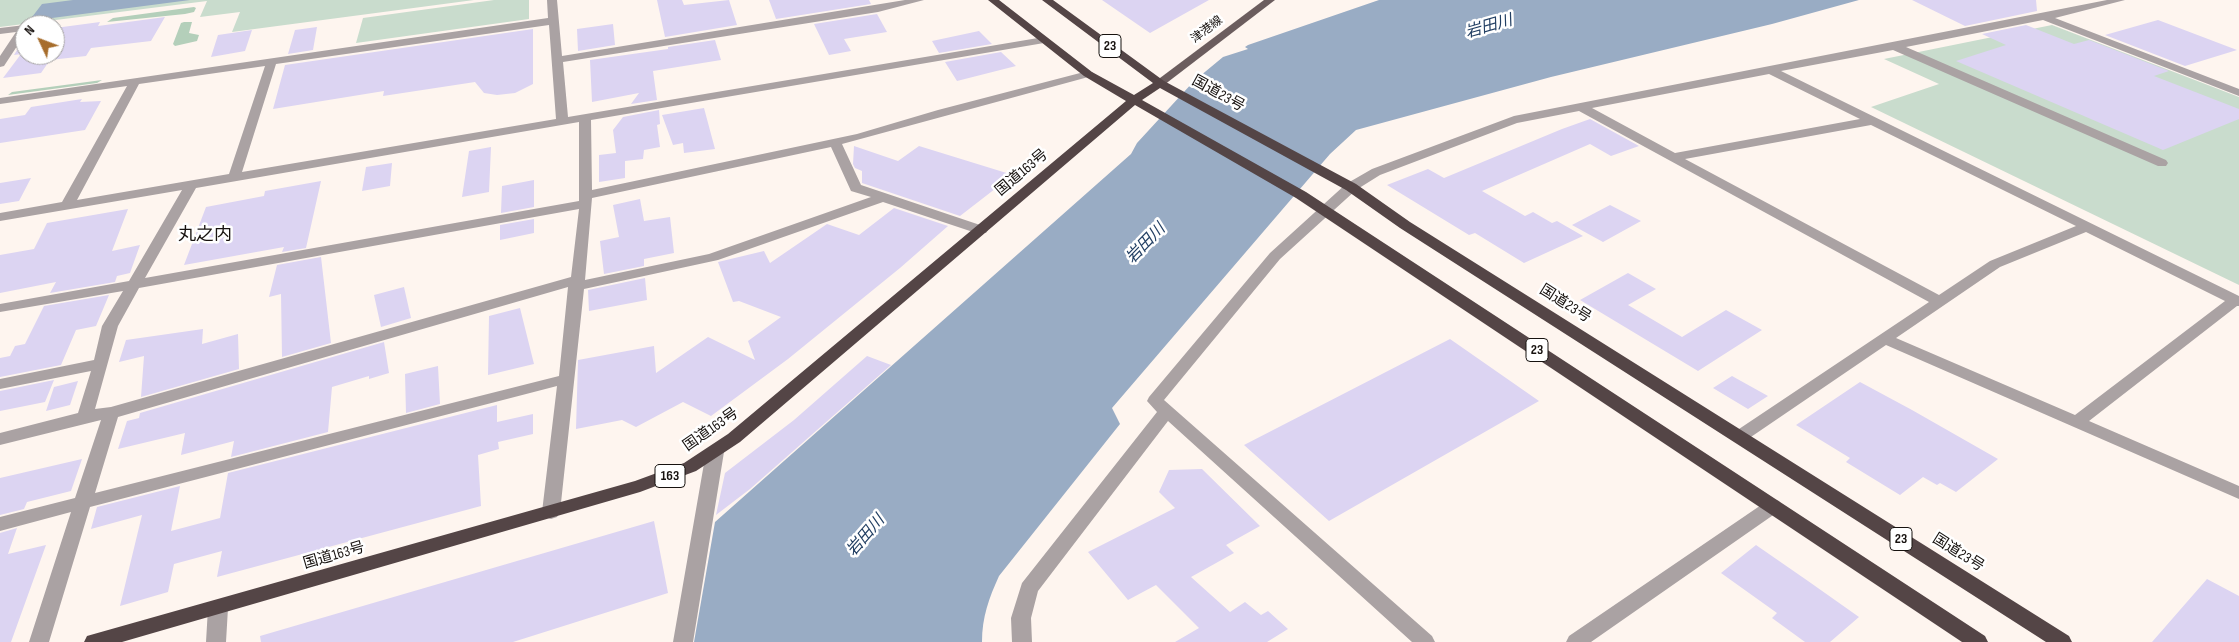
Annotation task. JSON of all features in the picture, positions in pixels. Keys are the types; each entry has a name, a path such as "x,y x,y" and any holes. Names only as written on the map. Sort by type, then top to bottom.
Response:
{"highway":[{"name":"23","path":"994,0 1088,74 1301,195 1978,642"},
{"name":"国道23号","path":"1047,0 1160,83 1351,187 1414,230 2062,642"},
{"name":"国道163号","path":"94,642 551,512 675,474 715,452 1160,83"}],"main road":[{"name":"津港線","path":"1160,83 1270,0"}],"street":[{"path":"552,0 552,21 562,122"},
{"path":"557,60 868,11 919,0"},
{"path":"1022,642 1021,618 1030,588 1160,406 1275,256 1351,187 1376,172 1514,120 1772,71 2120,0"},
{"path":"2044,17 2239,92"},
{"path":"0,101 552,21"},
{"path":"0,31 24,28 0,64"},
{"path":"0,217 1044,40"},
{"path":"1894,46 2162,163"},
{"path":"234,178 272,62"},
{"path":"1772,71 2237,301 2077,422"},
{"path":"0,308 586,199 835,142 1088,74"},
{"path":"67,206 135,82"},
{"path":"1581,106 1940,302"},
{"path":"551,512 586,199 585,118"},
{"path":"1673,157 1871,121"},
{"path":"835,142 856,188 881,198 981,230"},
{"path":"85,416 110,326 192,185"},
{"path":"0,439 71,422 85,416 111,413 576,283 713,257 881,198"},
{"path":"1739,437 1995,264 2086,227"},
{"path":"1885,339 2239,493"},
{"path":"0,384 101,364"},
{"path":"0,524 566,379"},
{"path":"1160,406 1425,642"},
{"path":"39,642 111,413"},
{"path":"683,642 715,452"},
{"path":"1576,642 1773,506"},
{"path":"216,642 218,608"}],"green space":[{"path":"0,0 474,0 232,32 240,12 200,17 207,1 65,19 65,15 15,15 15,25 0,27"},
{"path":"494,0 529,0 529,19 356,43 363,18"},
{"path":"196,8 194,12 185,14 107,22 113,18"},
{"path":"192,22 189,33 199,35 197,41 175,46 173,44 181,23"},
{"path":"2052,25 2239,97 2239,285 1871,107 1939,84 1884,59"},
{"path":"102,80 97,83 8,95 12,92"}],"water":[{"path":"73,0 190,0 65,16 34,15 42,4"},
{"name":"岩田川","path":"1379,0 1859,0 1772,24 1551,77 1356,130 1330,154 1112,408 1120,424 999,576 987,608 983,624 982,642 694,642 715,522 1131,154 1137,143 1194,81 1223,57 1248,49 1245,47 1248,45"}],"building":[{"path":"657,0 682,0 684,5 729,0 737,25 665,37"},
{"path":"769,0 869,0 871,4 776,19"},
{"path":"1102,0 1209,0 1150,33"},
{"path":"1912,0 2036,0 2037,11 1965,26"},
{"path":"877,14 887,32 844,39 851,51 829,55 814,24"},
{"path":"165,17 151,41 91,48 86,56 65,58 65,27 100,22 98,26"},
{"path":"2158,20 2237,50 2185,66 2105,35"},
{"path":"613,24 615,45 578,51 577,29"},
{"path":"2026,25 2074,44 2089,40 2169,71 2154,76 2239,109 2239,119 2163,150 1956,61 2006,45 1982,34"},
{"path":"317,27 313,50 288,54 295,30"},
{"path":"533,29 533,84 515,93 497,95 484,93 475,82 383,96 384,91 273,109 285,65"},
{"path":"252,30 245,51 211,57 218,35"},
{"path":"979,31 992,44 939,53 932,41"},
{"path":"715,40 721,60 653,71 657,100 631,104 639,93 592,102 590,60"},
{"path":"1001,52 1016,66 957,81 945,62"},
{"path":"15,62 15,65 47,65 41,73 3,78"},
{"path":"82,99 80,102 101,101 85,130 0,143 0,119 25,115 31,107"},
{"path":"704,108 715,149 684,153 683,143 673,145 662,115"},
{"path":"659,110 660,124 657,125 660,147 644,150 643,159 625,161 625,178 599,182 599,155 616,153 613,130 623,117"},
{"path":"1590,119 1639,146 1611,156 1590,144 1482,191 1525,216 1533,212 1552,223 1557,221 1583,236 1524,263 1475,233 1469,235 1387,185 1428,169 1444,178"},
{"path":"854,146 898,161 919,146 1013,175 960,216 862,183 862,171 855,168 853,164"},
{"path":"491,147 489,192 462,197 469,151"},
{"path":"392,163 390,186 362,191 366,167"},
{"path":"31,178 19,201 0,204 0,183"},
{"path":"534,180 534,207 501,213 502,186"},
{"path":"321,181 306,248 282,252 284,247 184,265 206,207 264,196 265,191"},
{"path":"640,199 644,221 670,217 674,253 644,259 644,266 604,274 600,241 619,237 613,205"},
{"path":"1610,205 1641,221 1603,242 1572,225"},
{"path":"894,208 948,226 900,268 788,359 711,416 683,402 636,427 622,420 576,429 578,360 654,346 656,373 708,337 755,360 748,341 781,317 739,301 733,302 718,262 764,251 770,263 827,224 859,235"},
{"path":"128,209 112,251 140,245 130,273 117,276 115,282 50,293 56,282 0,293 0,255 34,249 47,223"},
{"path":"534,219 534,233 500,240 500,225"},
{"path":"321,257 331,343 282,357 281,294 269,297 277,265"},
{"path":"1628,273 1656,289 1628,305 1682,337 1726,310 1762,330 1698,371 1580,300"},
{"path":"645,278 647,300 589,311 588,290"},
{"path":"404,287 411,318 381,327 374,295"},
{"path":"109,295 96,326 76,330 61,365 0,377 0,358 10,356 15,346 25,344 44,306"},
{"path":"520,308 534,364 488,375 489,316"},
{"path":"203,329 202,344 238,334 239,369 141,397 144,356 119,362 126,340"},
{"path":"1450,339 1539,401 1329,521 1244,445"},
{"path":"384,342 389,373 369,379 369,376 332,387 328,432 231,457 234,441 181,455 185,433 118,449 127,421 139,418 140,413"},
{"path":"867,356 891,365 750,489 716,515 725,473 794,420"},
{"path":"438,366 440,404 406,413 405,374"},
{"path":"1732,376 1768,396 1748,409 1713,388"},
{"path":"54,380 45,402 0,411 0,391"},
{"path":"78,381 70,405 46,411 54,387"},
{"path":"1860,382 1998,459 1956,492 1940,483 1937,485 1923,477 1900,495 1846,462 1850,458 1796,425"},
{"path":"497,405 497,422 533,414 533,434 498,442 499,449 478,455 481,506 217,577 222,551 174,564 168,592 120,606 142,515 91,529 97,507 180,486 171,531 220,518 228,473"},
{"path":"82,459 71,491 27,502 24,509 0,515 0,478"},
{"path":"1202,469 1260,526 1226,545 1234,553 1191,577 1230,612 1245,602 1261,615 1268,611 1288,629 1267,642 1175,642 1199,628 1156,585 1128,600 1088,552 1175,508 1159,492 1169,470"},
{"path":"654,521 668,593 513,642 261,642 260,636"},
{"path":"17,528 8,554 46,545 11,642 0,642 0,533"},
{"path":"1756,545 1859,617 1830,642 1805,642 1772,618 1777,613 1721,573"},
{"path":"2207,579 2239,596 2239,642 2152,642"}],"district":[{"name":"丸之内","path":"205,235"}]}
